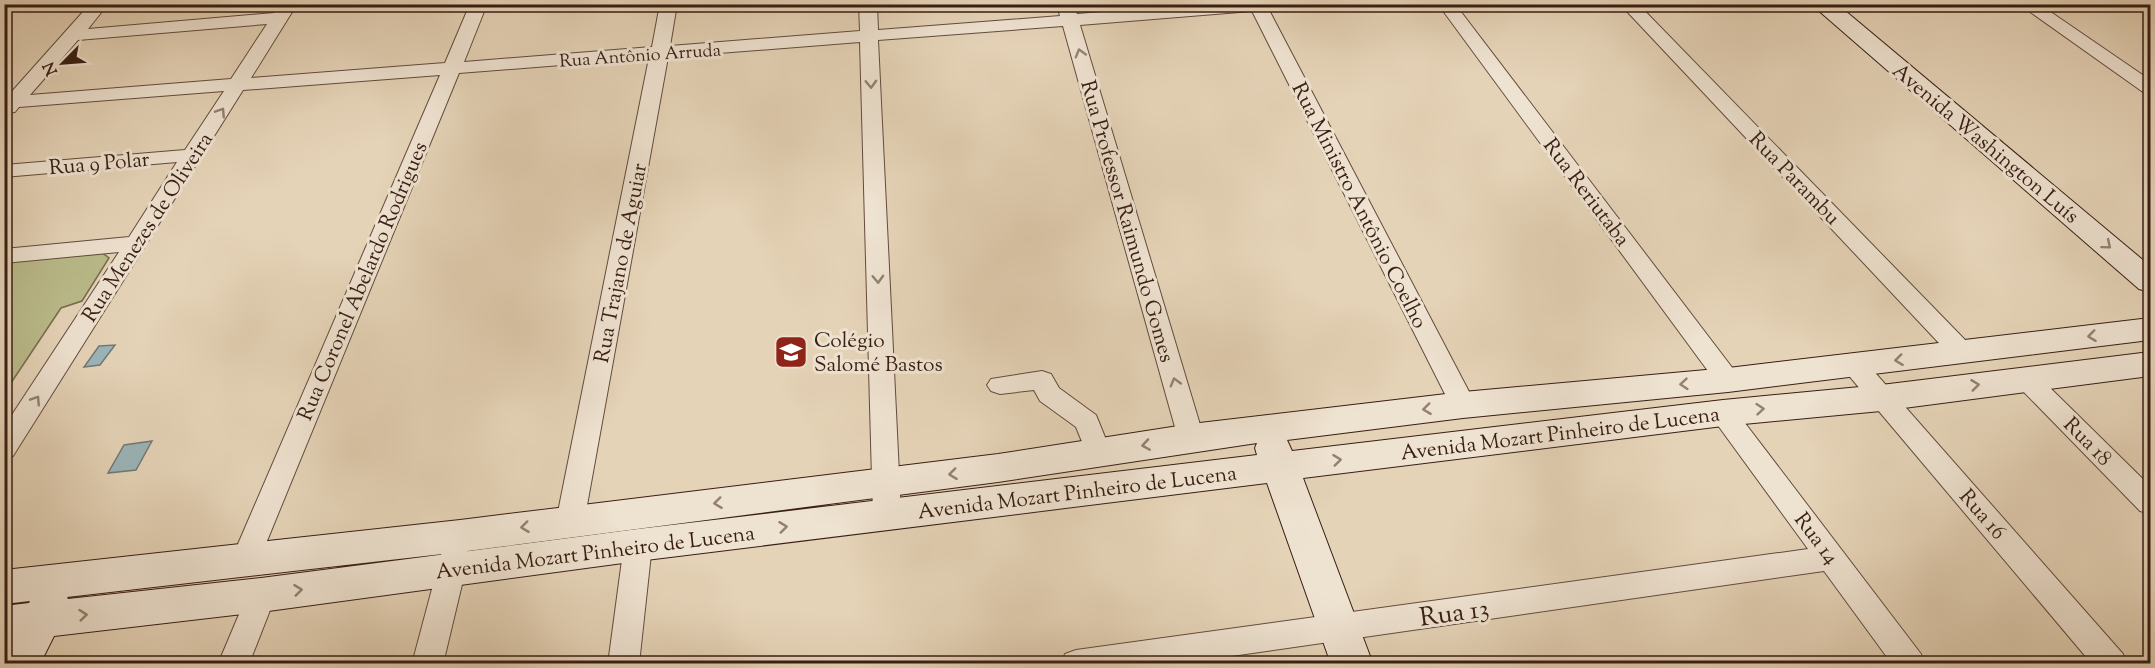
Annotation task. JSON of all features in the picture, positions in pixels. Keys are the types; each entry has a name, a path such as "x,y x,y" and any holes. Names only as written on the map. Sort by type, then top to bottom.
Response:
{"main road":[{"name":"Avenida Washington Luís","path":"1822,4 2151,254"},
{"name":"Avenida Washington Luís","path":"1844,4 1930,85 2151,282"},
{"name":"Avenida Mozart Pinheiro de Lucena","path":"23,622 261,595 456,553 570,522 1279,467 1726,396 1854,365 2151,329"},
{"name":"Avenida Mozart Pinheiro de Lucena","path":"4,586 246,558 456,553 638,545 886,498 998,468 1191,438 1463,405 1726,396 1881,398 2151,364"},
{"path":"1267,429 1352,663"},
{"path":"18,663 23,622 63,580"}],"street":[{"path":"7,106 100,4"},
{"name":"Rua Coronel Abelardo Rodrigues","path":"246,558 479,4"},
{"name":"Rua Trajano de Aguiar","path":"570,522 669,4"},
{"path":"868,4 886,498"},
{"name":"Rua Reriutaba","path":"1446,4 1726,396"},
{"name":"Rua Parambu","path":"1628,4 1962,352"},
{"path":"2027,4 2151,88"},
{"name":"Rua Antônio Arruda","path":"7,106 208,85 238,86 869,37 1068,13 1264,5"},
{"name":"Rua Ministro Antônio Coelho","path":"1264,5 1463,405"},
{"path":"74,35 285,11"},
{"name":"Rua Menezes de Oliveira","path":"4,450 285,11"},
{"name":"Rua Professor Raimundo Gomes","path":"1068,13 1191,438"},
{"name":"Rua 9 Polar","path":"4,171 193,155"},
{"path":"4,256 136,243"},
{"name":"Rua 16","path":"1854,365 2112,663"},
{"name":"Rua 18","path":"2026,379 2151,503"},
{"path":"1000,385 1042,380 1050,394 1087,422 1098,452"},
{"name":"Rua 14","path":"1726,396 1831,558 1910,663"},
{"path":"623,663 638,545"},
{"path":"428,663 456,553"},
{"name":"Rua 13","path":"1076,663 1831,558"},
{"path":"233,663 261,595"}],"green space":[{"path":"100,251 109,258 82,301 61,308 5,392 5,260"}],"water":[{"path":"115,345 100,365 84,367 99,346"},
{"path":"152,441 136,470 108,473 124,445"}],"place":[{"name":"Colégio Salomé Bastos","path":"791,352"}]}
